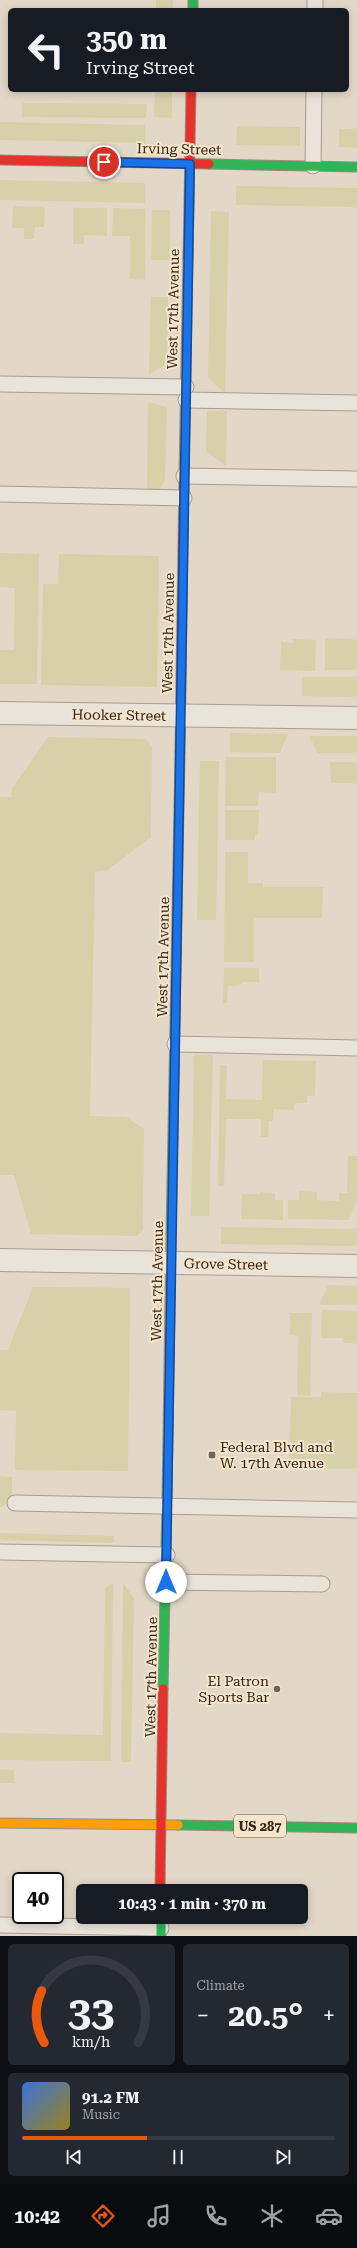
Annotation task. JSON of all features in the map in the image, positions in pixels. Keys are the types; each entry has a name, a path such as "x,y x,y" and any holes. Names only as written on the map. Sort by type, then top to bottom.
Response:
{"street":[{"name":"West 17th Avenue","path":"160,1884 191,92"},
{"name":"Irving Street","path":"0,160 357,167"},
{"name":"Hooker Street","path":"0,713 357,718"},
{"name":"Grove Street","path":"0,1260 357,1266"},
{"name":"US 287","path":"0,1823 162,1824 357,1828"}],"lane":[{"path":"312,166 314,92"},
{"path":"0,384 357,403"},
{"path":"184,476 357,479"},
{"path":"0,494 184,498"},
{"path":"175,1044 357,1048"},
{"path":"15,1503 357,1510"},
{"path":"6,1552 166,1555"},
{"path":"166,1582 322,1584"},
{"path":"0,1925 161,1927"}],"shaded area":[{"path":"156,0 173,0 173,8 156,8"},
{"path":"155,92 172,92 172,118 154,117"},
{"path":"22,103 147,104 146,118 22,117"},
{"path":"0,122 145,125 145,143 0,140"},
{"path":"237,126 300,127 300,146 236,145"},
{"path":"339,129 357,129 357,148 339,147"},
{"path":"0,180 145,183 145,203 0,200"},
{"path":"236,186 357,188 357,207 236,205"},
{"path":"13,206 45,207 44,227 35,227 34,239 24,239 24,228 12,228"},
{"path":"73,208 107,208 107,236 84,235 84,244 73,244"},
{"path":"113,208 145,209 145,280 130,279 130,236 112,236"},
{"path":"152,210 170,210 170,260 151,260"},
{"path":"211,211 229,212 225,393 208,377"},
{"path":"151,297 168,297 167,364 149,374"},
{"path":"148,402 167,407 165,480 159,491 147,490"},
{"path":"207,411 227,411 226,466 206,451"},
{"path":"0,553 39,554 37,684 0,684 0,650 14,650 15,588 0,587"},
{"path":"59,554 159,556 157,687 41,685 43,584 58,584"},
{"path":"325,638 357,639 357,670 325,670"},
{"path":"293,639 316,640 315,671 280,670 281,642 293,643"},
{"path":"302,677 357,677 357,697 302,696"},
{"path":"230,733 288,734 280,753 230,752"},
{"path":"309,736 357,736 357,753 318,753"},
{"path":"48,737 146,739 152,747 151,837 106,871 95,872 90,1116 126,1117 144,1129 143,1229 137,1236 31,1234 14,1175 0,1175 0,797 11,797 12,788"},
{"path":"226,757 276,757 276,793 259,792 258,806 225,806"},
{"path":"200,761 219,761 216,920 197,920"},
{"path":"330,762 357,762 357,783 331,783"},
{"path":"225,810 259,810 258,835 255,835 255,840 225,840"},
{"path":"225,852 248,852 248,883 263,883 263,887 323,887 322,918 254,918 254,962 224,962"},
{"path":"224,968 259,968 259,982 243,982 238,986 228,986 227,1003 223,1003"},
{"path":"194,1055 213,1055 209,1216 191,1216"},
{"path":"263,1060 316,1061 315,1096 307,1096 307,1103 295,1103 294,1110 273,1109 273,1121 269,1121 268,1137 261,1137 261,1119 226,1119 224,1186 218,1186 220,1065 227,1065 226,1099 262,1100"},
{"path":"348,1156 357,1156 357,1201 349,1220 288,1219 288,1200 299,1200 299,1191 317,1192 317,1200 339,1201 339,1193 347,1193"},
{"path":"260,1192 275,1193 275,1200 283,1200 283,1220 241,1219 242,1194 260,1194"},
{"path":"221,1227 357,1229 357,1246 221,1244"},
{"path":"328,1285 357,1286 357,1305 319,1305"},
{"path":"33,1287 130,1288 128,1471 15,1470 16,1411 0,1410 0,1350 8,1350"},
{"path":"322,1310 357,1311 357,1343 344,1343 343,1338 321,1338"},
{"path":"290,1313 312,1313 310,1396 297,1395 298,1336 290,1335"},
{"path":"321,1392 357,1393 357,1469 289,1468 291,1397 321,1397"},
{"path":"0,1476 12,1477 12,1499 0,1508"},
{"path":"0,1533 114,1536 114,1543 0,1540"},
{"path":"113,1583 111,1761 0,1760 0,1733 103,1735 105,1588"},
{"path":"123,1583 134,1598 131,1762 121,1762"},
{"path":"0,1769 14,1770 14,1783 0,1783"}],"traffic: fast":[{"path":"193,0 193,8"},
{"path":"209,164 357,167"},
{"path":"171,1234 176,970"},
{"path":"163,1689 167,1501"},
{"path":"178,1825 357,1828"},
{"path":"161,1924 161,1936"}],"traffic: slow":[{"path":"184,473 188,258"},
{"path":"176,970 180,752"},
{"path":"167,1501 171,1234"},
{"path":"0,1823 178,1825"}],"traffic: jam":[{"path":"188,258 191,92"},
{"path":"0,160 209,164"},
{"path":"180,752 184,473"},
{"path":"160,1884 163,1689"}],"place":[{"name":"Federal Blvd and W. 17th Avenue","path":"212,1455"},
{"name":"El Patron Sports Bar","path":"277,1689"}],"route":[{"path":"104,162 190,164 166,1582"}]}
